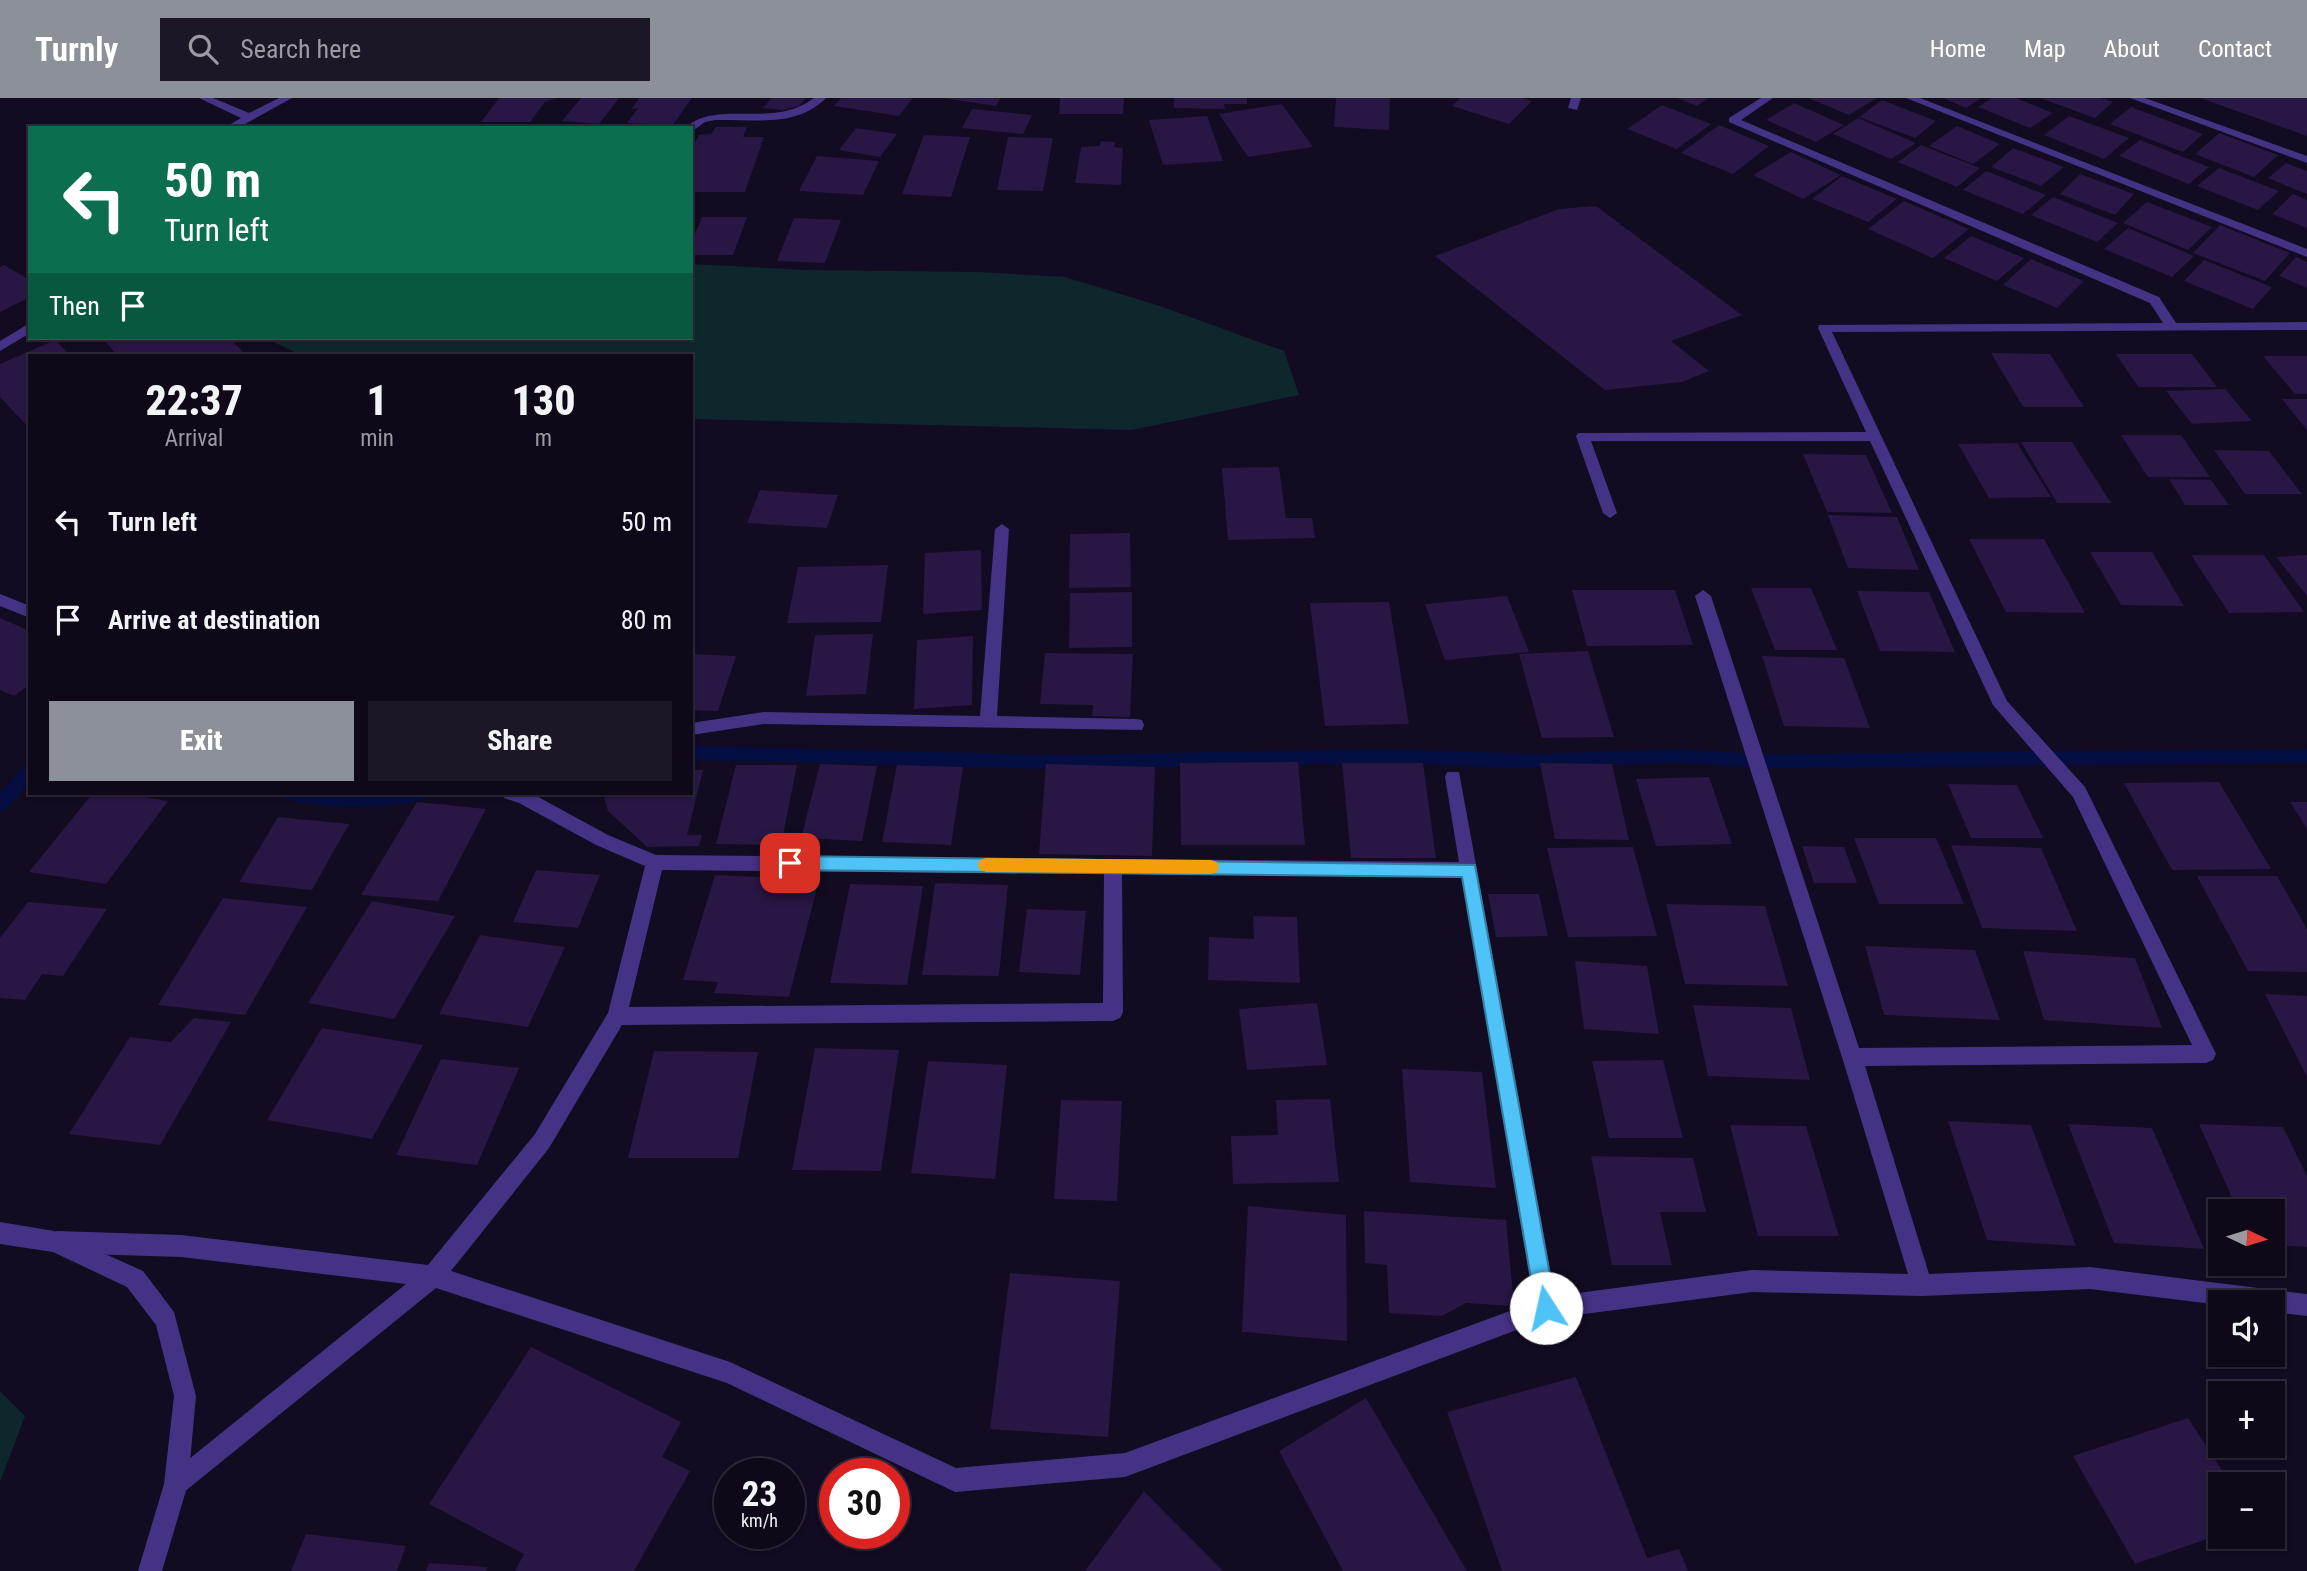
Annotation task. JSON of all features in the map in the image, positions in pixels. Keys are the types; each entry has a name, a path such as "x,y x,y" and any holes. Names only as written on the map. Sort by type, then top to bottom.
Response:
{"street":[{"path":"204,98 248,117"},
{"path":"232,126 288,98"},
{"path":"691,126 695,121 708,116 777,118 798,114 811,109 821,98"},
{"path":"1768,98 1733,120 2155,300 2172,327"},
{"path":"1912,98 2307,253"},
{"path":"2135,98 2307,160"},
{"path":"1852,1057 2206,1054 2079,792 2001,705 1824,328 2307,326"},
{"path":"0,347 28,328"},
{"path":"1610,513 1583,436 1875,437"},
{"path":"988,722 1002,529"},
{"path":"1703,596 1852,1057 1922,1285"},
{"path":"0,600 28,611"},
{"path":"693,729 764,718 1136,725"},
{"path":"1453,777 1546,1308"},
{"path":"525,795 602,840 655,862 1469,870"},
{"path":"176,1485 433,1276 542,1141 617,1016 655,862"},
{"path":"617,1016 1113,1012 1113,866"},
{"path":"0,1233 54,1241 181,1246 433,1276 730,1373 955,1480 1125,1465 1546,1308 1752,1281 1922,1285 2090,1278 2307,1305"},
{"path":"54,1241 135,1279 166,1320 185,1396 176,1485 150,1571"}],"green space":[{"path":"693,264 805,270 978,272 1065,277 1160,306 1284,351 1299,395 1132,430 693,419 693,354 299,354 269,340 693,340"},
{"path":"0,1391 25,1416 0,1482"}],"building":[{"path":"499,98 558,98 545,102 530,122 481,122"},
{"path":"581,98 619,98 599,124 562,121"},
{"path":"639,98 692,98 673,125 627,123 638,108 632,109"},
{"path":"771,98 806,98 799,106 783,110 763,108"},
{"path":"841,98 913,98 899,116 834,106"},
{"path":"943,98 1000,98 996,106"},
{"path":"1060,98 1124,98 1123,114 1059,114"},
{"path":"1174,98 1247,98 1247,104 1224,104 1225,109 1174,108"},
{"path":"1336,98 1390,98 1389,130 1334,127"},
{"path":"1460,98 1522,98 1532,101 1509,124 1452,106"},
{"path":"1677,98 1708,98 1697,106"},
{"path":"1808,98 1877,98 1849,115"},
{"path":"1943,98 1981,98 1966,108"},
{"path":"1992,98 2016,98 2053,113 2030,128 1978,107"},
{"path":"2040,98 2101,98 2113,102 2095,118"},
{"path":"2200,98 2307,98 2307,136"},
{"path":"1882,100 1936,121 1915,138 1859,117"},
{"path":"1794,103 1844,125 1816,142 1766,120"},
{"path":"1282,104 1313,147 1248,157 1219,114"},
{"path":"1662,105 1711,124 1677,149 1627,129"},
{"path":"2131,107 2203,134 2183,152 2110,124"},
{"path":"972,109 1032,115 1023,134 962,128"},
{"path":"1207,116 1223,161 1163,165 1149,120"},
{"path":"2069,116 2129,138 2104,159 2044,135"},
{"path":"1858,118 1916,143 1891,159 1833,134"},
{"path":"1719,125 1769,146 1733,174 1681,153"},
{"path":"1957,126 2000,144 1973,164 1929,146"},
{"path":"716,127 747,127 743,137 764,137 745,192 693,192 693,147 699,135 711,134"},
{"path":"856,128 897,134 880,157 839,150"},
{"path":"2219,133 2278,155 2254,177 2195,154"},
{"path":"924,135 970,137 951,197 902,194"},
{"path":"1008,137 1053,138 1043,191 997,190"},
{"path":"2140,140 2209,167 2189,184 2119,156"},
{"path":"1101,141 1115,142 1114,147 1123,148 1121,185 1075,183 1081,147 1100,146"},
{"path":"1921,145 1980,168 1957,187 1898,162"},
{"path":"2013,148 2064,167 2041,186 1991,167"},
{"path":"1791,152 1841,175 1803,199 1753,175"},
{"path":"817,156 879,161 863,195 799,191"},
{"path":"2286,163 2307,171 2307,194 2268,178"},
{"path":"2219,168 2279,191 2258,210 2197,186"},
{"path":"1986,171 2046,195 2023,214 1963,190"},
{"path":"2080,174 2134,194 2115,215 2060,194"},
{"path":"1842,176 1897,199 1868,222 1812,199"},
{"path":"2293,194 2307,200 2307,228 2272,214"},
{"path":"2053,197 2118,223 2097,242 2031,215"},
{"path":"1904,201 1969,229 1933,258 1868,229"},
{"path":"2147,202 2212,227 2188,250 2123,223"},
{"path":"1596,206 1742,315 1671,341 1709,371 1682,382 1605,390 1435,256 1559,209"},
{"path":"702,217 747,217 733,255 693,255 693,239"},
{"path":"794,218 841,220 825,263 777,261"},
{"path":"2220,225 2290,253 2265,281 2193,253"},
{"path":"2128,228 2194,256 2172,277 2104,249"},
{"path":"1971,236 2024,258 1997,281 1944,258"},
{"path":"2296,257 2307,262 2307,288 2279,276"},
{"path":"2031,259 2084,281 2057,308 2003,285"},
{"path":"2204,260 2272,287 2253,309 2184,281"},
{"path":"4,265 28,279 28,298 0,312 0,267"},
{"path":"55,340 69,354 28,354 28,427 0,397 0,364"},
{"path":"104,340 231,340 245,354 116,354"},
{"path":"1991,353 2050,354 2084,407 2023,407"},
{"path":"2116,354 2192,354 2217,387 2138,387"},
{"path":"2263,356 2307,356 2307,394 2295,394"},
{"path":"2225,389 2252,421 2192,424 2166,391"},
{"path":"2282,399 2307,399 2307,430"},
{"path":"2121,435 2181,435 2210,477 2148,477"},
{"path":"2021,442 2072,442 2111,503 2057,503"},
{"path":"2017,443 2051,497 1989,498 1958,444"},
{"path":"2214,450 2269,451 2302,494 2245,494"},
{"path":"1803,454 1866,455 1892,513 1827,512"},
{"path":"1279,467 1286,518 1312,518 1315,538 1228,540 1222,468"},
{"path":"2169,479 2211,480 2229,505 2185,505"},
{"path":"760,490 838,495 827,528 747,523"},
{"path":"1828,515 1897,517 1919,570 1848,568"},
{"path":"1130,533 1131,587 1069,588 1070,534"},
{"path":"1969,539 2044,539 2085,613 2006,612"},
{"path":"981,550 982,610 923,614 925,553"},
{"path":"2090,552 2152,552 2184,606 2121,605"},
{"path":"2191,555 2264,555 2304,612 2229,613"},
{"path":"2307,555 2307,596 2276,557"},
{"path":"888,565 881,622 787,623 798,567"},
{"path":"1751,588 1811,588 1837,650 1775,650"},
{"path":"1572,590 1675,590 1693,645 1587,646"},
{"path":"1857,591 1929,592 1955,652 1880,651"},
{"path":"1132,592 1132,647 1069,648 1070,593"},
{"path":"1507,596 1529,652 1445,660 1425,604"},
{"path":"1389,602 1409,724 1325,726 1310,603"},
{"path":"0,618 28,630 28,686 14,696 0,690"},
{"path":"873,634 866,694 806,696 815,635"},
{"path":"973,636 972,705 914,709 917,640"},
{"path":"1588,651 1614,737 1542,738 1519,654"},
{"path":"1045,653 1133,654 1130,717 1092,716 1093,705 1040,704"},
{"path":"693,654 736,656 718,711 693,710"},
{"path":"1762,656 1844,658 1870,728 1784,726"},
{"path":"1298,762 1305,845 1181,845 1180,763"},
{"path":"1342,763 1423,763 1436,858 1351,858"},
{"path":"1540,763 1612,764 1629,840 1555,839"},
{"path":"820,764 877,766 862,841 801,838"},
{"path":"1046,764 1155,767 1152,856 1039,854"},
{"path":"736,765 797,765 781,845 716,844"},
{"path":"897,765 963,767 951,845 882,842"},
{"path":"693,770 703,770 687,835 702,835 699,846 647,847 608,811 604,795 693,795"},
{"path":"1709,777 1732,844 1656,846 1636,779"},
{"path":"2219,782 2271,869 2172,870 2124,783"},
{"path":"1948,784 2017,785 2043,838 1971,838"},
{"path":"91,795 131,795 168,801 106,884 29,872"},
{"path":"417,802 486,809 438,901 361,895"},
{"path":"2290,802 2307,802 2307,829"},
{"path":"278,817 349,824 312,890 239,882"},
{"path":"1854,838 1936,838 1964,904 1879,904"},
{"path":"1951,845 2041,848 2077,931 1982,928"},
{"path":"1802,846 1844,847 1857,883 1814,883"},
{"path":"1633,847 1657,936 1568,937 1547,848"},
{"path":"536,870 600,875 578,928 513,922"},
{"path":"715,875 819,880 789,997 714,993 718,982 683,980"},
{"path":"2197,876 2277,876 2307,929 2307,972 2248,971"},
{"path":"935,883 1008,885 999,976 922,975"},
{"path":"850,884 923,886 907,985 830,983"},
{"path":"1488,894 1539,894 1548,936 1496,937"},
{"path":"223,898 307,907 245,1015 158,1005"},
{"path":"372,901 455,916 394,1019 308,1003"},
{"path":"28,902 107,909 63,976 42,974 25,1000 0,998 0,938"},
{"path":"1666,904 1765,906 1788,986 1685,984"},
{"path":"1027,909 1086,911 1080,975 1019,972"},
{"path":"1253,916 1297,917 1300,983 1208,980 1209,937 1254,939"},
{"path":"480,935 565,947 528,1027 439,1014"},
{"path":"1865,946 1975,950 2000,1020 1884,1015"},
{"path":"2023,951 2135,958 2162,1028 2044,1020"},
{"path":"1575,961 1647,966 1659,1034 1584,1029"},
{"path":"2265,994 2307,996 2307,1077"},
{"path":"1317,1003 1327,1065 1247,1070 1239,1009"},
{"path":"1693,1005 1791,1008 1810,1080 1708,1076"},
{"path":"194,1018 231,1022 160,1145 69,1134 130,1037 171,1042"},
{"path":"322,1028 423,1045 372,1139 267,1120"},
{"path":"815,1048 899,1050 881,1171 792,1170"},
{"path":"654,1051 758,1052 738,1158 628,1158"},
{"path":"441,1059 519,1068 477,1165 396,1155"},
{"path":"1663,1060 1683,1138 1609,1138 1592,1061"},
{"path":"928,1061 1007,1065 995,1179 911,1173"},
{"path":"1402,1069 1482,1072 1496,1188 1410,1182"},
{"path":"1330,1099 1339,1182 1233,1184 1231,1136 1278,1135 1276,1100"},
{"path":"1061,1100 1122,1101 1117,1201 1054,1199"},
{"path":"1948,1121 2031,1125 2076,1246 1987,1240"},
{"path":"2068,1124 2152,1128 2204,1249 2114,1243"},
{"path":"2199,1124 2283,1127 2307,1176 2307,1247 2286,1246 2286,1199 2233,1199"},
{"path":"1730,1125 1806,1126 1839,1236 1758,1236"},
{"path":"1591,1156 1693,1158 1706,1212 1660,1212 1672,1265 1612,1265"},
{"path":"1248,1206 1346,1215 1347,1341 1242,1332"},
{"path":"1364,1211 1506,1220 1514,1306 1466,1303 1442,1316 1389,1313 1387,1265 1365,1263"},
{"path":"1010,1273 1120,1281 1108,1437 990,1429"},
{"path":"531,1347 681,1422 662,1457 690,1471 634,1571 515,1571 524,1554 429,1504"},
{"path":"1576,1377 1647,1558 1679,1549 1688,1571 1502,1571 1447,1412"},
{"path":"1366,1398 1467,1571 1343,1571 1279,1451"},
{"path":"2188,1418 2208,1449 2208,1458 2214,1458 2223,1472 2208,1472 2208,1539 2135,1564 2073,1456"},
{"path":"1144,1491 1223,1571 1085,1571"},
{"path":"306,1534 406,1546 397,1571 291,1571"},
{"path":"429,1563 488,1567 486,1571 426,1571"}],"waterway":[{"path":"693,753 1056,762 1384,756 1536,761 1677,756 1765,761 2307,756"},
{"path":"0,805 28,772"},
{"path":"298,795 317,799 415,795"}],"slow traffic":[{"path":"986,865 1211,867"}],"route":[{"path":"790,863 1469,870 1546,1308"}]}
